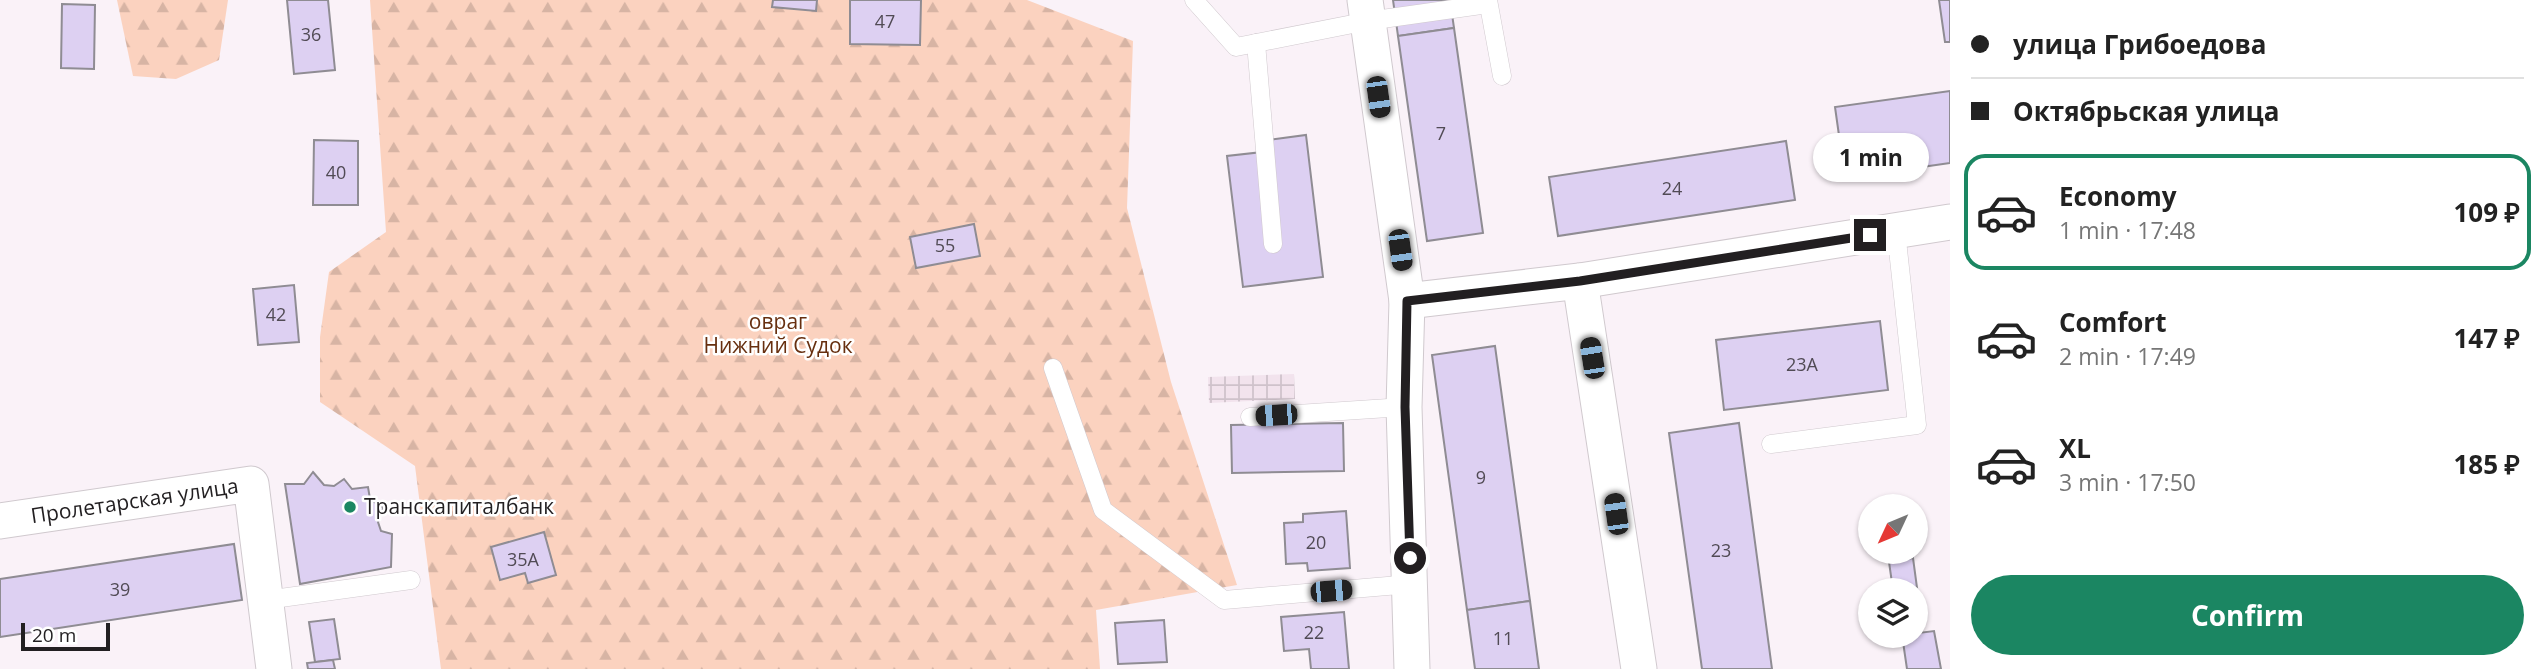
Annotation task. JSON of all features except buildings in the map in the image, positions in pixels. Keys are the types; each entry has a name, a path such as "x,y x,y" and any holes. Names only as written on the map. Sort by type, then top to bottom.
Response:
{"street":[{"path":"1366,10 1407,301 1405,407 1412,669"},
{"path":"1407,301 1580,281 1950,222"},
{"path":"1580,281 1639,669"},
{"name":"Пролетарская улица","path":"0,521 251,484 274,669"}],"lane":[{"path":"1194,0 1236,47 1366,10 1488,2 1502,76"},
{"path":"1255,43 1273,244"},
{"path":"1771,444 1917,425 1896,230"},
{"path":"1053,368 1103,510 1224,600 1411,584"},
{"path":"1250,417 1405,407"},
{"path":"266,600 411,580"}],"shaded area":[{"path":"1294,374 1295,399 1209,403 1208,377"}],"green space":[{"path":"117,0 228,0 219,60 176,79 133,76"},
{"name":"овраг Нижний Судок","path":"370,0 1027,0 1133,41 1127,208 1171,382 1237,585 1096,610 1100,669 441,669 415,466 320,402 320,337 329,272 386,232"}],"place":[{"name":"Транскапиталбанк","path":"350,507"}],"route":[{"path":"1410,558 1405,407 1407,301 1580,281 1870,235"}]}
